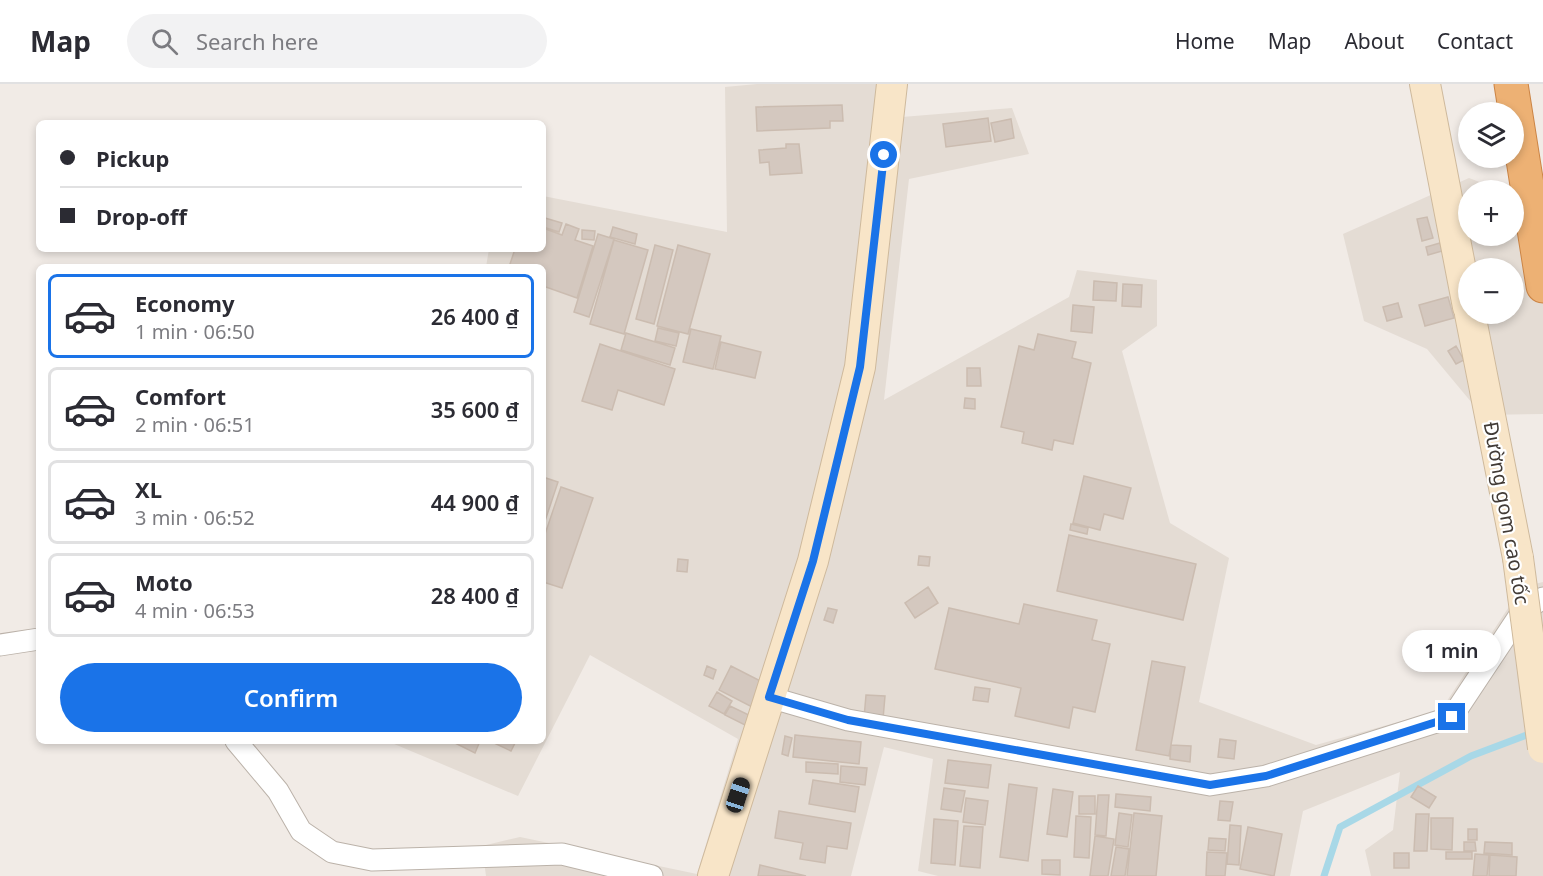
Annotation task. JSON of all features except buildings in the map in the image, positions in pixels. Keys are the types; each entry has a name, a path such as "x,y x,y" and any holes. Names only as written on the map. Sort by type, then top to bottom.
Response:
{"highway":[{"path":"1511,84 1543,285"}],"street":[{"path":"713,876 813,561 860,367 892,84"},
{"path":"1425,84 1459,258"},
{"name":"Đường gom cao tốc","path":"1472,324 1518,558 1543,748"},
{"path":"769,697 848,720 1210,785 1266,776 1452,717 1521,613 1543,598"},
{"path":"0,645 36,639"},
{"path":"239,744 278,791 301,831 332,852 372,860 562,854 652,876"}],"shaded area":[{"path":"757,84 908,84 902,117 1012,108 1029,154 909,179 884,400 1069,297 1077,270 1157,280 1157,326 1122,351 1170,523 1229,558 1199,702 1316,745 1441,710 1522,587 1543,582 1543,876 1371,876 1365,850 1393,830 1400,772 1303,811 1290,876 938,876 918,871 933,759 884,747 851,876 486,876 482,846 520,837 697,874 738,739 590,655 546,741 546,264 486,264 488,252 546,252 546,197 727,232 725,87"},
{"path":"1458,183 1458,246 1524,246 1524,199 1543,207 1543,414 1482,415 1427,349 1364,321 1343,234"},
{"path":"394,744 545,744 518,796"}],"waterway":[{"path":"1324,876 1340,827 1471,756 1532,733"}],"route":[{"path":"884,155 860,367 813,561 769,697 848,720 1210,785 1266,776 1452,717"}]}
